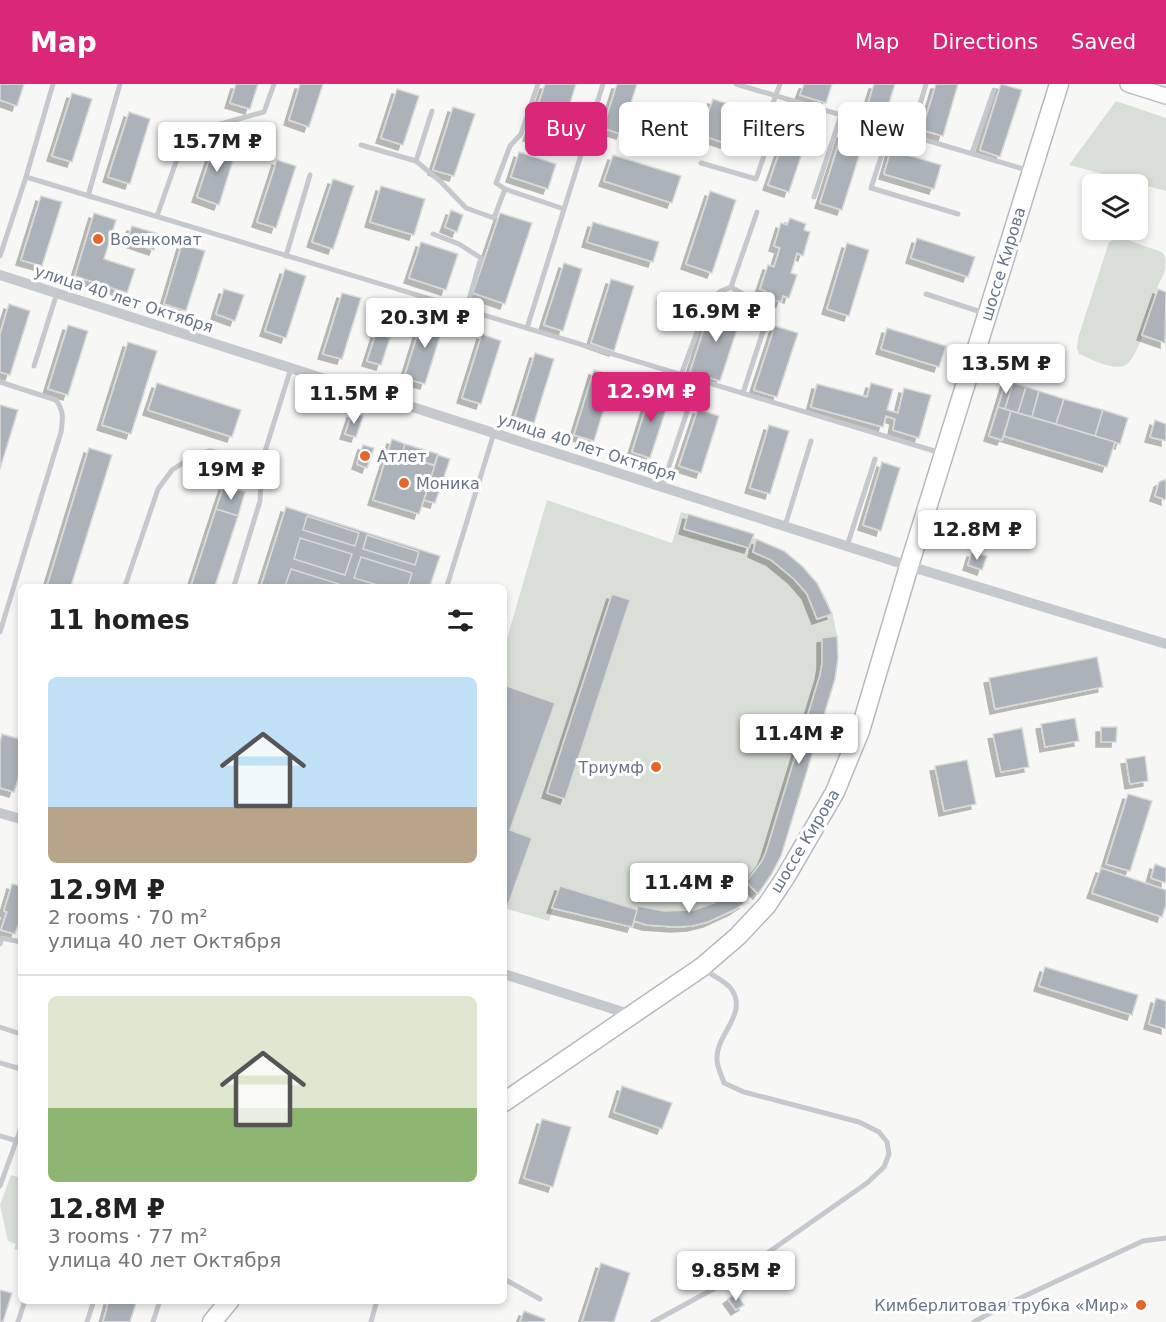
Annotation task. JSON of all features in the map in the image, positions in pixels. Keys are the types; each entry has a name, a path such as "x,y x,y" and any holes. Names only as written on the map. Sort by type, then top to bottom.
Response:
{"main road":[{"name":"шоссе Кирова","path":"507,1100 702,968 738,936 767,905 835,792 860,731 1059,84"},
{"path":"1128,84 1166,96"},
{"path":"212,1322 227,1304"}],"street":[{"name":"улица 40 лет Октября","path":"0,275 909,566 1166,644"},
{"path":"0,813 18,818"},
{"path":"507,975 632,1015"}],"lane":[{"path":"0,255 53,84"},
{"path":"88,196 120,84"},
{"path":"157,216 183,142 213,126 264,112 274,84"},
{"path":"538,84 521,134 510,146 496,183 505,189 564,209"},
{"path":"527,328 603,84"},
{"path":"736,84 838,114"},
{"path":"701,164 756,179 780,109 771,106 780,84"},
{"path":"920,102 926,84"},
{"path":"972,153 994,90"},
{"path":"416,161 432,111"},
{"path":"814,197 838,124"},
{"path":"926,140 1032,171"},
{"path":"361,145 416,161 441,182 466,208 494,218 505,189"},
{"path":"881,156 871,188 958,214"},
{"path":"286,255 310,175"},
{"path":"26,177 944,454"},
{"path":"681,375 709,300 731,287 757,212"},
{"path":"433,234 459,244 481,258 466,310"},
{"path":"731,287 760,304 765,317 765,324 742,393"},
{"path":"34,366 57,293"},
{"path":"926,294 987,314"},
{"path":"235,584 260,501 262,461 291,368"},
{"path":"0,382 56,400 62,408 63,417 61,432 0,632"},
{"path":"662,487 689,406"},
{"path":"448,584 494,433"},
{"path":"785,526 811,441"},
{"path":"126,584 158,489 172,470 197,454 210,451 262,461"},
{"path":"847,546 875,459"},
{"path":"0,945 2,938 18,941"},
{"path":"653,1322 726,1282 867,1183 884,1167 889,1154 887,1142 879,1132 859,1122 744,1092 724,1083 717,1060 720,1042 734,1017 737,1005 731,989 702,968"},
{"path":"0,1027 18,1033"},
{"path":"0,1064 18,1068"},
{"path":"0,1136 17,1141"},
{"path":"0,1186 18,1138"},
{"path":"974,1322 1002,1306 1143,1241 1166,1238"},
{"path":"507,1281 540,1299"},
{"path":"18,1322 24,1304"},
{"path":"87,1322 93,1304"},
{"path":"153,1322 159,1304"},
{"path":"371,1322 376,1304"}],"shaded area":[{"path":"1116,101 1166,118 1166,191 1148,186 1148,174 1103,174 1069,165"},
{"path":"1128,240 1162,252 1166,262 1140,343 1130,362 1119,367 1113,367 1079,354 1077,348 1078,338 1109,242"},
{"name":"Триумф","path":"547,500 672,543 681,512 754,534 753,538 774,547 807,572 829,604 835,623 838,644 837,667 781,856 766,883 746,900 728,911 704,921 682,926 660,926 635,921 632,927 553,908 549,921 507,909 507,639"},
{"path":"11,1175 18,1177 18,1250 14,1249 16,1244 8,1241 0,1205"}],"building":[{"path":"0,84 24,84 17,106 0,100"},
{"path":"236,84 258,84 250,109 230,103"},
{"path":"300,84 323,84 309,127 289,120"},
{"path":"545,84 576,84 570,102 539,102"},
{"path":"617,84 637,84 631,102 619,102 619,133 607,129 607,115"},
{"path":"804,84 832,84 826,103 800,95"},
{"path":"874,84 895,84 889,102 868,102"},
{"path":"936,84 958,84 943,136 926,131 926,117"},
{"path":"1001,84 1022,90 1000,157 980,150"},
{"path":"397,89 419,96 403,145 381,138"},
{"path":"72,93 92,99 72,162 52,156"},
{"path":"713,99 722,102 721,142 709,138 709,111"},
{"path":"453,107 475,114 454,176 433,170"},
{"path":"129,112 150,119 130,184 108,177"},
{"path":"216,140 237,147 219,205 197,197"},
{"path":"838,146 838,156 859,156 842,210 820,203"},
{"path":"519,152 525,156 556,164 548,189 511,177"},
{"path":"613,155 681,176 672,203 604,181"},
{"path":"778,156 801,156 789,192 768,185"},
{"path":"889,156 911,156 941,165 934,189 884,174"},
{"path":"277,160 296,166 276,228 257,222"},
{"path":"333,179 354,186 333,249 312,242"},
{"path":"381,186 425,199 414,235 370,222"},
{"path":"710,191 736,200 712,273 686,264"},
{"path":"41,196 62,202 42,266 21,260"},
{"path":"451,210 463,215 457,232 445,227"},
{"name":"Военкомат","path":"94,213 116,220 104,259 135,269 127,293 75,276"},
{"path":"500,213 532,223 505,304 473,293"},
{"path":"790,218 806,224 804,230 810,232 803,256 797,253 791,273 797,275 789,298 783,296 781,302 764,297 766,291 760,289 768,265 774,267 780,248 774,246 781,223 787,225"},
{"path":"593,222 659,242 653,262 587,242"},
{"path":"132,226 159,234 154,250 127,241"},
{"path":"917,238 975,257 968,277 911,258"},
{"path":"421,242 458,254 446,290 409,278"},
{"path":"847,243 869,250 849,316 827,309"},
{"path":"182,244 205,251 186,311 164,304"},
{"path":"564,263 582,269 563,331 544,325"},
{"path":"285,269 306,276 286,338 265,331"},
{"path":"611,279 634,286 614,351 591,343"},
{"path":"224,289 244,295 235,321 216,314"},
{"path":"1158,289 1166,292 1165,343 1142,335"},
{"path":"342,293 361,298 342,359 323,354"},
{"path":"9,304 30,311 10,375 0,372 0,334"},
{"path":"712,304 742,314 720,381 690,372"},
{"path":"424,314 445,320 425,384 404,378"},
{"path":"68,325 88,331 68,395 48,389"},
{"path":"775,326 798,333 777,397 754,390"},
{"path":"887,328 946,346 939,367 881,349"},
{"path":"376,333 390,338 381,365 367,361"},
{"path":"482,334 501,341 481,404 462,398"},
{"path":"128,342 157,351 131,434 102,425"},
{"path":"535,353 554,359 534,423 515,417"},
{"path":"594,370 614,376 594,441 574,435"},
{"path":"1006,381 1013,383 1005,409 998,407"},
{"path":"157,383 241,410 232,437 148,410"},
{"path":"871,383 893,389 887,410 898,413 904,388 931,395 919,438 893,430 895,419 886,416 883,427 811,407 817,384 867,397"},
{"path":"1013,383 1026,387 1018,413 1005,409"},
{"path":"1026,387 1039,391 1032,417 1018,413"},
{"path":"652,388 671,394 650,458 632,452"},
{"path":"1039,391 1064,399 1056,424 1032,417"},
{"path":"1064,399 1103,410 1095,436 1056,424"},
{"path":"0,405 18,410 0,469"},
{"path":"998,407 1011,411 1002,440 989,436"},
{"path":"698,409 719,416 701,473 679,466"},
{"path":"1103,410 1128,418 1120,444 1095,436"},
{"path":"1011,411 1115,442 1107,467 1004,436"},
{"path":"352,413 363,416 356,437 345,434"},
{"path":"1155,420 1166,424 1166,441 1150,437"},
{"path":"769,425 789,431 770,494 750,488"},
{"name":"Моника","path":"392,439 405,444 402,455 435,466 419,514 373,500"},
{"path":"405,444 438,454 434,465 402,455"},
{"name":"Атлет","path":"363,445 374,448 367,468 357,464"},
{"path":"89,448 112,455 72,584 48,584"},
{"path":"438,455 450,459 435,503 424,500"},
{"path":"882,462 900,468 881,531 863,525"},
{"path":"1166,479 1166,500 1155,496 1159,482"},
{"path":"224,485 245,492 238,516 216,509"},
{"path":"286,507 440,556 431,584 262,584"},
{"path":"216,509 238,516 216,584 192,584"},
{"path":"688,514 754,534 749,548 684,529"},
{"path":"307,516 359,533 355,546 303,530"},
{"path":"367,535 419,552 415,565 363,549"},
{"path":"300,538 352,554 345,575 294,559"},
{"path":"756,539 784,551 802,566 817,583 832,614 817,619 807,594 794,579 771,560 753,552"},
{"path":"972,552 987,556 982,570 968,565"},
{"path":"361,557 412,573 409,584 374,584 354,578"},
{"path":"291,569 339,584 286,584"},
{"path":"612,594 630,600 565,799 547,793"},
{"path":"837,636 838,658 835,679 781,856 758,894 746,882 766,852 820,675 822,638"},
{"path":"1097,657 1103,687 995,709 989,678"},
{"path":"507,686 555,703 510,830 532,838 507,908"},
{"path":"1075,718 1079,741 1045,747 1041,724"},
{"path":"1101,727 1117,727 1116,742 1101,742"},
{"path":"1022,728 1029,767 1001,772 993,734"},
{"path":"2,734 18,739 18,779 14,792 0,788"},
{"path":"1145,756 1148,781 1130,784 1126,759"},
{"path":"967,760 976,804 944,811 935,766"},
{"path":"1128,794 1152,801 1130,871 1106,864"},
{"path":"1155,864 1166,868 1166,883 1151,878"},
{"path":"1101,868 1166,890 1166,905 1162,917 1092,893"},
{"path":"12,884 18,885 18,926 15,934 1,930 7,912 4,911"},
{"path":"560,886 638,910 632,927 552,908"},
{"path":"733,890 744,903 708,922 675,927 647,925 634,921 638,906 664,911 694,910 714,903"},
{"path":"1045,967 1138,995 1132,1015 1039,986"},
{"path":"1156,998 1166,1001 1166,1029 1149,1024"},
{"path":"622,1086 672,1103 662,1129 614,1112"},
{"path":"542,1119 571,1127 553,1187 524,1178"},
{"path":"601,1263 630,1273 614,1322 582,1322"},
{"path":"0,1290 12,1293 3,1322 0,1322"},
{"path":"736,1293 744,1305 736,1310 728,1299"},
{"path":"108,1304 136,1304 130,1322 103,1322"},
{"path":"524,1311 545,1319 544,1322 520,1322"}],"place":[{"name":"Военкомат","path":"98,239"},
{"name":"Атлет","path":"365,456"},
{"name":"Моника","path":"404,483"},
{"name":"Триумф","path":"656,767"},
{"name":"Кимберлитовая трубка «Мир»","path":"1141,1305"}]}
